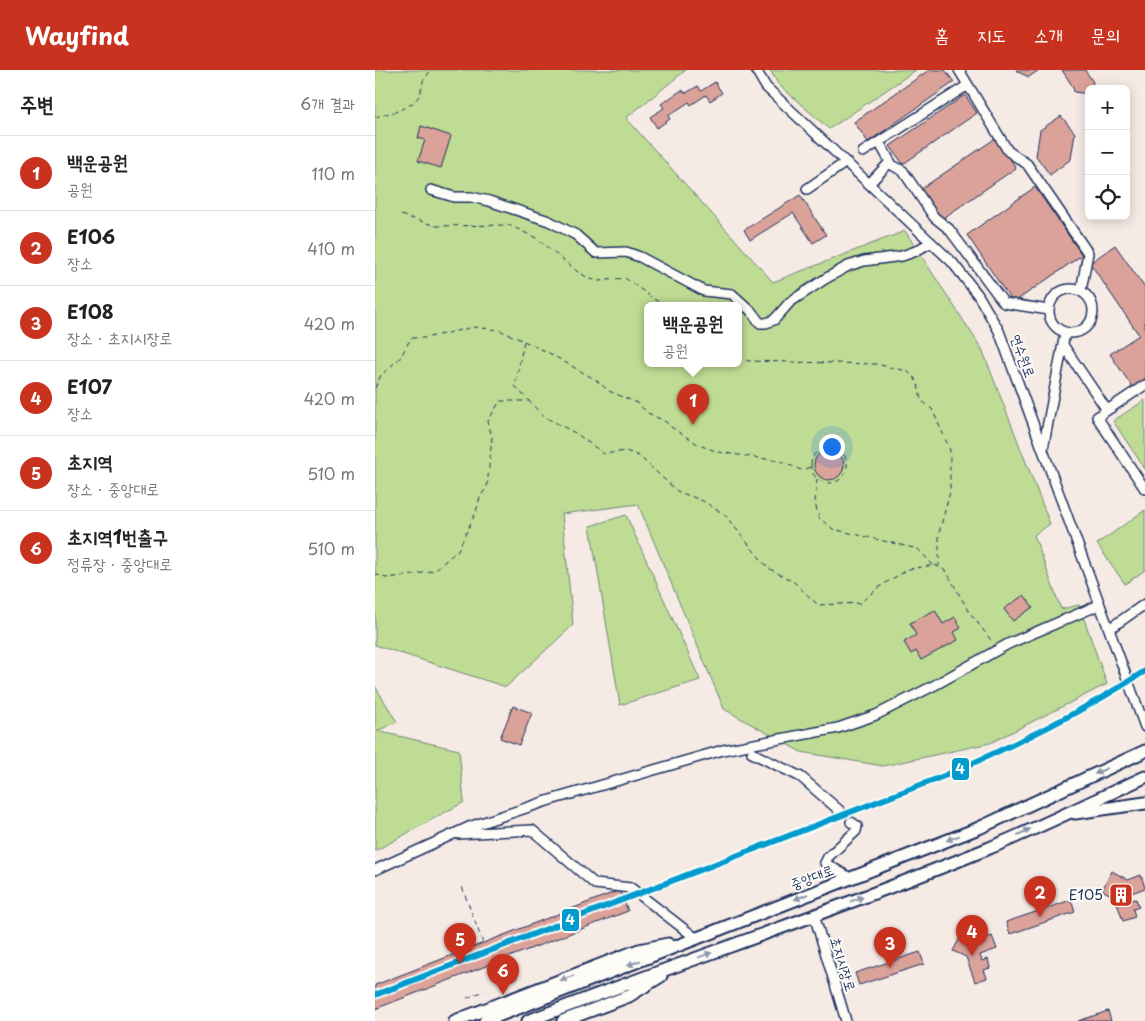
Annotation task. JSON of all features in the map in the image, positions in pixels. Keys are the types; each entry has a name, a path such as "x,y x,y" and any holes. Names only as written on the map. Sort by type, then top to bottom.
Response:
{"main road":[{"name":"중앙대로","path":"485,1021 979,828 1145,750"},
{"path":"528,1021 988,848 1145,777"},
{"path":"1059,816 1145,803"},
{"path":"455,1021 639,950 697,939"},
{"path":"563,1021 629,996 682,964"}],"street":[{"name":"연수원로","path":"756,70 766,87 952,262 978,295 999,331 1145,727"},
{"path":"959,70 1008,151 1027,164 1088,253 1081,291"},
{"path":"863,152 968,85"},
{"path":"879,142 892,164 903,171 934,217 949,229 1004,303 1049,310"},
{"path":"807,189 846,162"},
{"path":"869,184 891,162"},
{"path":"431,190 454,197 471,197 489,201 549,221 576,235 596,253 626,252 640,257 704,291 732,294 741,302"},
{"path":"742,303 760,322 766,323 774,320 790,302 807,290 848,266 864,261 902,256 916,251 931,242"},
{"path":"1067,289 1081,291 1091,301 1094,308 1091,322 1080,332 1065,333 1053,324 1049,310 1054,297 1060,292 1067,289"},
{"path":"1043,450 1065,333"},
{"path":"1063,345 1107,410"},
{"path":"1145,385 1097,417 1145,489"},
{"path":"1109,629 1145,604"},
{"path":"375,870 469,827 547,801 723,750 837,728 876,714 935,685 998,649 1099,605"},
{"path":"752,753 801,777 840,811"},
{"path":"850,878 825,863 828,856 856,831 857,826 851,822"},
{"path":"453,834 533,830 595,884 631,888 697,939"},
{"name":"초지시장로","path":"814,915 846,1021"}],"path":[{"path":"375,117 398,111 413,103 420,95 423,82 431,70"},
{"path":"401,215 436,226 509,225 536,238 578,272 590,279 599,281 625,278 660,302"},
{"path":"375,388 381,375 400,358 411,338 425,338 474,327 499,330 524,341 596,380 609,391 637,404 699,445 718,452 780,461 801,470 811,467"},
{"path":"524,341 515,386 543,416 577,434 604,454 626,451 639,456 677,491 703,501 724,514 768,568 794,582 818,605 860,603 909,569 934,565"},
{"path":"742,358 748,361 876,364 907,371 914,377 921,400 932,409 950,450 950,492 939,533 939,567"},
{"path":"375,574 386,578 413,576 435,570 458,550 477,512 480,497 487,487 491,438 488,421 501,402 529,401"},
{"path":"817,479 829,483 840,479 847,469 845,457 837,449 825,447 815,454 812,460 811,467 817,479 815,503 819,518 833,529 918,549 934,565 946,571 968,610 998,649"},
{"path":"462,887 483,944"},
{"path":"505,983 522,976"},
{"path":"467,998 485,992"}],"green space":[{"path":"375,70 686,70 626,118 773,282 905,231 982,349 1050,524 1034,535 1061,609 1079,605 1107,684 990,743 883,766 801,752 724,709 638,504 562,514 573,625 506,687 375,645"},
{"path":"770,70 916,70 829,129 778,84"},
{"path":"1145,400 1145,469 1113,421"},
{"path":"1145,510 1145,570 1125,584 1097,544"},
{"path":"626,515 700,680 620,705 590,526"},
{"path":"375,686 397,722 377,731 459,750 464,802 375,851"}],"building":[{"path":"929,70 945,70 954,82 868,142 854,122"},
{"path":"1016,70 1039,70 1029,77"},
{"path":"1062,70 1085,70 1093,82 1092,85 1085,85 1085,93 1074,92 1073,87"},
{"path":"715,82 722,93 710,101 706,95 691,105 689,102 668,116 670,119 657,128 650,117 664,108 661,104 682,90 686,93 698,86 701,91"},
{"path":"965,95 977,113 903,164 890,146"},
{"path":"1061,116 1075,133 1071,159 1050,175 1036,156 1040,130"},
{"path":"421,126 451,136 441,168 418,161 425,140 418,138"},
{"path":"996,138 1016,168 942,219 921,189"},
{"path":"1035,187 1082,255 1013,303 967,235"},
{"path":"800,195 826,235 813,243 793,213 750,240 744,230"},
{"path":"1115,245 1145,288 1145,380 1133,388 1110,354 1139,335 1090,263"},
{"path":"829,450 839,455 844,465 839,475 829,480 819,475 814,465 819,455"},
{"path":"1024,595 1033,607 1013,621 1004,609"},
{"path":"935,610 943,624 955,617 961,628 954,632 958,640 921,660 916,651 911,654 904,642 916,635 910,623"},
{"path":"513,706 532,713 519,745 500,738"},
{"name":"E105","path":"1112,871 1128,880 1141,875 1145,888 1129,894 1131,900 1136,899 1139,907 1133,909 1135,917 1123,921 1115,897 1102,890"},
{"path":"620,890 628,911 375,1009 375,985"},
{"path":"1071,900 1075,912 1010,934 1006,922"},
{"path":"963,932 980,940 992,936 997,949 980,955 982,961 988,959 990,968 984,970 987,978 975,982 966,957 953,951"},
{"path":"920,952 924,964 859,985 855,973"},
{"path":"1108,1011 1111,1021 1078,1021"}],"tunnel":[{"path":"840,811 851,822"}],"transit line":[{"name":"4","path":"375,995 944,776 1047,728 1145,671"}],"place":[{"name":"백운공원","path":"693,425"},
{"name":"E105","path":"1121,895"},
{"name":"E106","path":"1040,917"},
{"name":"E107","path":"972,956"},
{"name":"초지역","path":"460,964"},
{"name":"E108","path":"890,968"},
{"name":"초지역1번출구","path":"503,995"}]}
